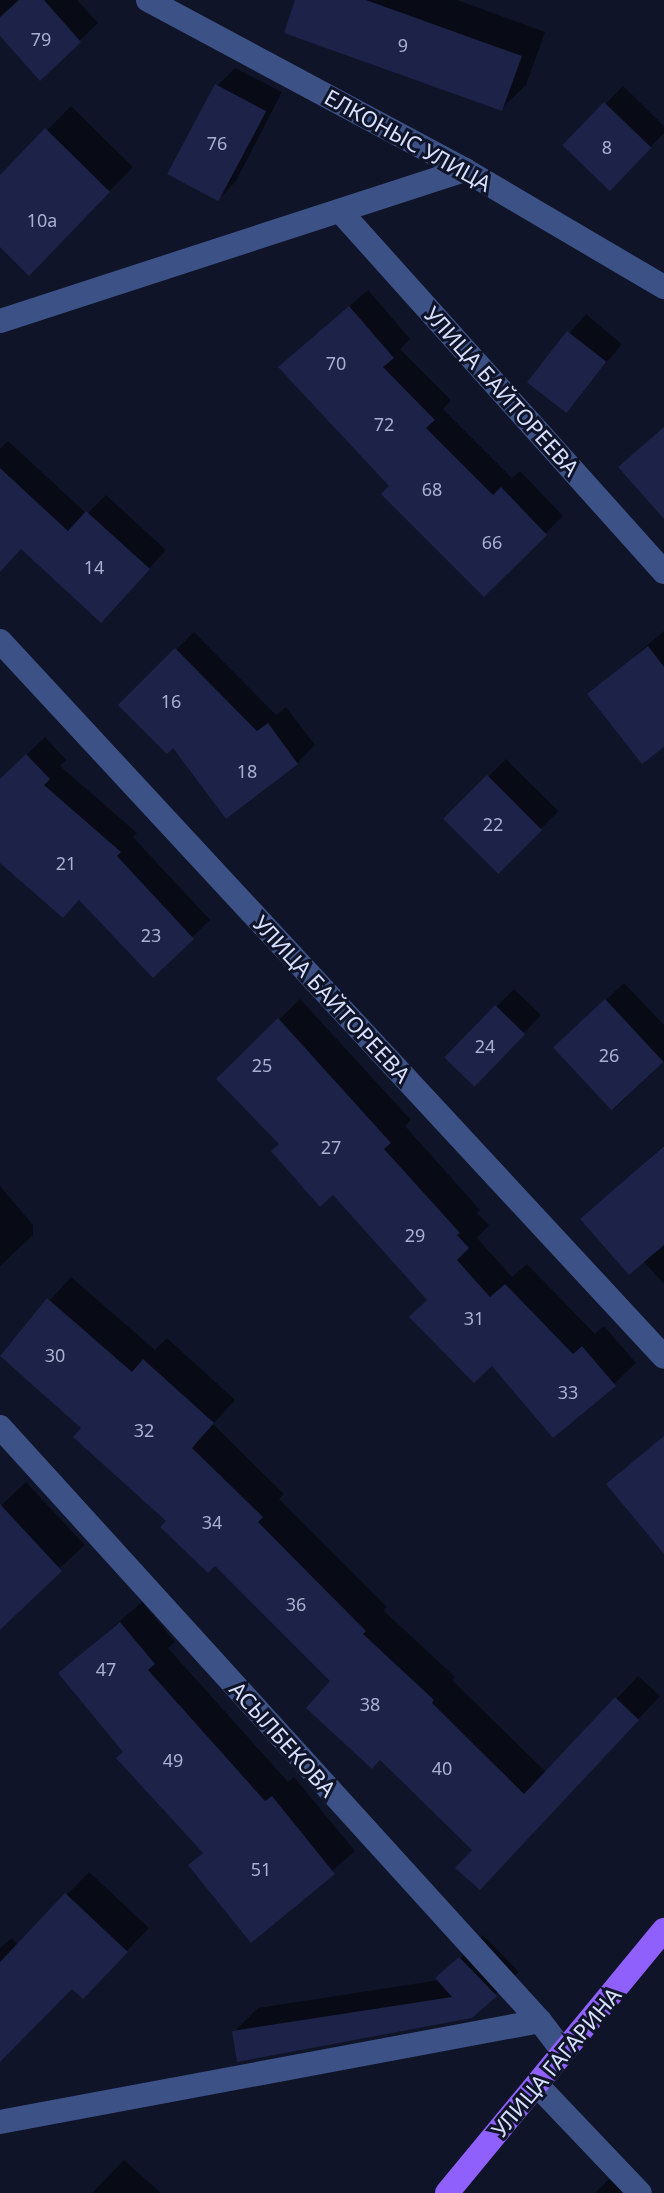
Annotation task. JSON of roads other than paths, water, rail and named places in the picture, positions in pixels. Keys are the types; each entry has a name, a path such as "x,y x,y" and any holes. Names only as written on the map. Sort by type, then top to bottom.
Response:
{"main road":[{"name":"УЛИЦА ГАГАРИНА","path":"447,2193 664,1930"}],"street":[{"name":"ЕЛКОНЫС УЛИЦА","path":"148,0 465,170 664,287"},
{"path":"0,321 465,170"},
{"name":"УЛИЦА БАЙТОРЕЕВА","path":"340,211 664,572"},
{"name":"УЛИЦА БАЙТОРЕЕВА","path":"0,641 664,1357"},
{"name":"АСЫЛБЕКОВА","path":"0,1427 540,2021 563,2052"},
{"path":"0,2122 540,2021"},
{"path":"537,2085 640,2193"}]}
